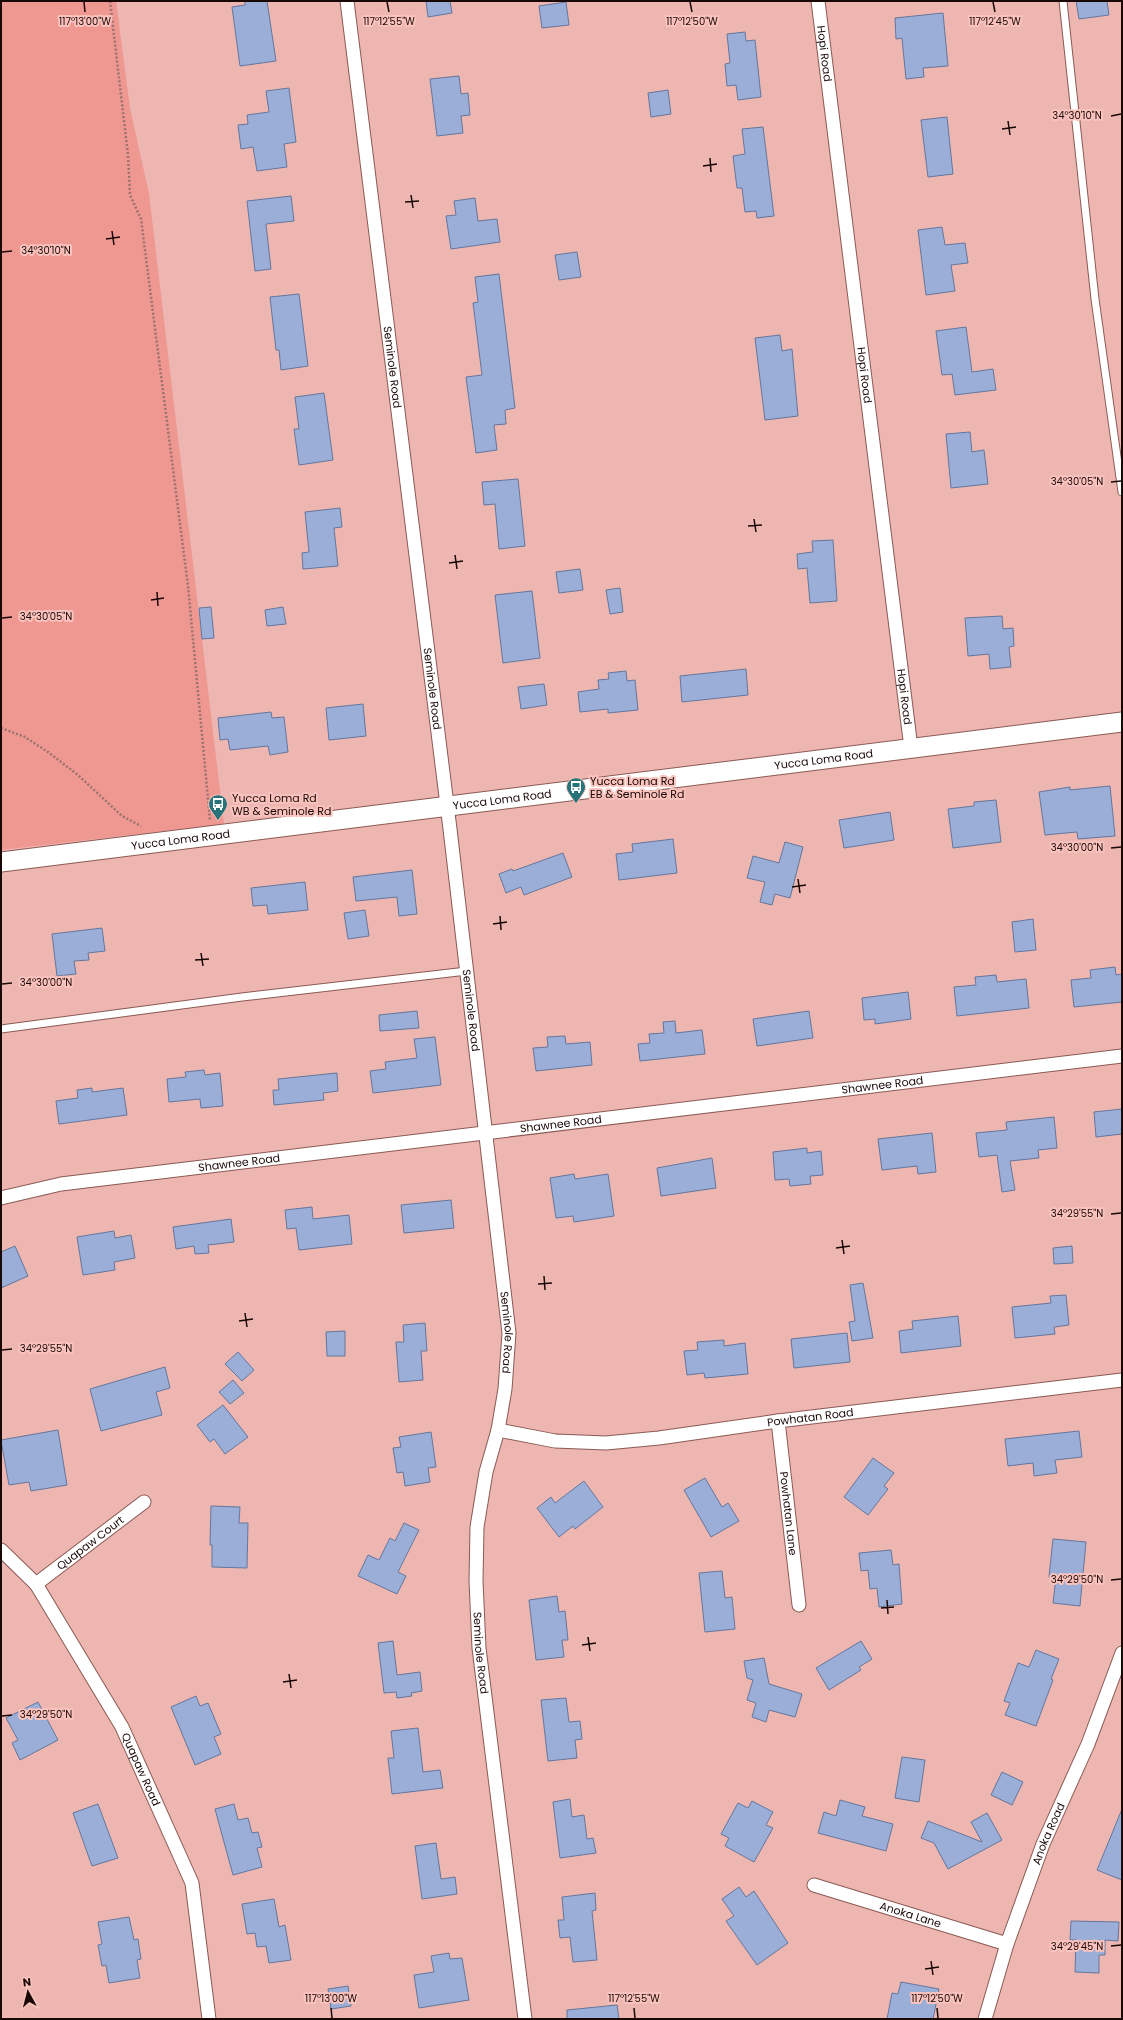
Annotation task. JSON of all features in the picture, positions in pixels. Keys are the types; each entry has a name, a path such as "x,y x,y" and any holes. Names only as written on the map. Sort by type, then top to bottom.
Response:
{"main road":[{"name":"Yucca Loma Road","path":"1,862 1122,722"}],"street":[{"name":"Seminole Road","path":"348,1 447,806 509,1333 505,1389 498,1430 486,1472 477,1527 476,1581 478,1633 525,2019"},
{"name":"Hopi Road","path":"818,1 911,748"},
{"name":"Shawnee Road","path":"1,1198 61,1184 486,1131 1122,1056"},
{"name":"Powhatan Road","path":"498,1430 554,1441 606,1443 659,1438 778,1421 1122,1380"},
{"name":"Powhatan Lane","path":"778,1421 799,1605"},
{"name":"Quapaw Court","path":"36,1584 144,1502"},
{"name":"Quapaw Road","path":"1,1550 36,1584 122,1727 192,1883 209,2019"},
{"name":"Anoka Road","path":"985,2019 1007,1944 1043,1844 1088,1744 1122,1653"},
{"name":"Anoka Lane","path":"814,1884 1007,1944"}],"lane":[{"path":"1063,1 1095,299 1122,492"},
{"path":"1,1029 242,997 466,971"}],"path":[{"path":"110,1 128,155 130,195 141,219 187,578 211,836"},
{"path":"1,728 25,736 78,775 122,816 146,828"}],"shaded area":[{"path":"1,1 116,1 130,108 149,194 224,824 1,850"}],"building":[{"path":"245,1 267,1 276,61 240,66 232,7 245,5"},
{"path":"426,1 450,1 452,13 428,17"},
{"path":"1076,1 1107,1 1109,15 1079,19"},
{"path":"566,2 569,25 542,28 539,6"},
{"path":"943,13 948,66 923,68 924,77 906,79 902,38 896,39 895,18"},
{"path":"745,32 746,41 755,40 761,97 738,100 736,85 727,86 725,64 730,63 727,34"},
{"path":"459,76 461,94 468,93 470,115 461,116 463,133 437,136 430,79"},
{"path":"289,88 296,142 284,144 287,167 257,171 253,147 241,149 238,125 248,124 247,115 269,112 266,91"},
{"path":"668,90 671,114 651,117 648,93"},
{"path":"947,117 953,174 928,177 921,120"},
{"path":"763,127 774,216 757,218 756,211 745,212 742,188 737,188 733,156 745,154 742,129"},
{"path":"291,196 294,221 266,224 271,269 255,271 247,201"},
{"path":"475,198 478,221 497,219 500,242 451,249 446,216 456,215 454,201"},
{"path":"942,227 945,245 965,243 968,263 951,265 955,291 926,295 918,230"},
{"path":"577,252 581,277 559,280 555,255"},
{"path":"499,274 515,408 505,410 506,424 494,425 497,450 476,453 466,377 482,375 473,303 478,302 475,277"},
{"path":"299,294 308,366 281,370 279,350 276,350 270,297"},
{"path":"966,327 972,372 993,369 996,390 955,395 952,374 942,375 936,331"},
{"path":"780,335 782,351 792,349 798,416 765,420 755,338"},
{"path":"324,393 333,460 299,465 294,429 299,429 295,397"},
{"path":"970,432 972,452 984,450 988,484 951,488 946,434"},
{"path":"518,479 525,546 499,549 495,504 484,505 482,482"},
{"path":"340,508 342,527 334,528 338,566 303,569 302,553 309,552 305,512"},
{"path":"833,540 837,601 810,603 807,568 798,569 797,554 813,552 812,541"},
{"path":"580,569 583,590 559,593 556,572"},
{"path":"620,588 623,612 610,614 606,590"},
{"path":"532,591 540,658 503,663 495,595"},
{"path":"211,607 214,638 202,639 199,608"},
{"path":"283,607 286,624 267,626 265,610"},
{"path":"1002,616 1003,629 1013,628 1014,646 1009,647 1011,667 990,669 989,654 968,656 965,618"},
{"path":"746,669 748,695 682,702 680,676"},
{"path":"626,671 627,681 635,680 638,710 608,713 608,709 580,712 578,692 599,689 598,680 609,679 608,673"},
{"path":"544,684 547,705 521,709 518,687"},
{"path":"363,704 366,736 329,740 326,708"},
{"path":"271,712 272,718 284,717 288,752 270,755 268,746 230,750 228,739 220,740 218,718"},
{"path":"1110,786 1115,836 1078,839 1077,832 1045,835 1039,792 1070,787 1070,790"},
{"path":"996,800 1001,842 953,848 948,809 974,806 974,802"},
{"path":"890,812 894,840 844,848 839,820"},
{"path":"673,839 677,873 619,880 616,854 633,852 632,844"},
{"path":"785,842 803,847 790,898 775,894 772,905 760,902 765,882 747,878 753,856 779,863"},
{"path":"563,853 572,877 524,895 521,887 506,893 499,874 512,869 513,871"},
{"path":"412,870 417,914 399,916 397,897 356,901 353,877"},
{"path":"305,882 308,910 268,914 267,905 253,906 251,888"},
{"path":"365,910 369,936 348,939 344,913"},
{"path":"1033,919 1036,950 1015,952 1012,922"},
{"path":"102,928 105,951 88,953 89,960 74,961 76,974 57,976 52,934"},
{"path":"1115,967 1116,975 1122,974 1122,1002 1074,1007 1071,980 1091,978 1090,970"},
{"path":"996,975 997,982 1026,979 1029,1008 957,1016 954,987 976,985 975,977"},
{"path":"908,992 911,1019 875,1024 875,1019 864,1020 862,998"},
{"path":"417,1011 419,1028 380,1031 379,1015"},
{"path":"809,1011 813,1038 757,1046 753,1019"},
{"path":"675,1021 676,1033 702,1030 705,1054 640,1061 638,1044 650,1043 649,1034 664,1033 663,1022"},
{"path":"565,1036 566,1044 590,1042 592,1065 536,1071 533,1048 548,1047 547,1037"},
{"path":"435,1037 441,1085 373,1093 370,1071 386,1069 385,1062 417,1058 414,1039"},
{"path":"204,1070 205,1075 220,1073 223,1106 201,1108 200,1099 169,1102 167,1079 186,1077 185,1072"},
{"path":"337,1073 338,1091 323,1093 324,1100 274,1105 273,1090 279,1090 278,1079"},
{"path":"92,1088 92,1092 123,1088 127,1115 59,1124 56,1101 78,1098 77,1090"},
{"path":"1122,1109 1122,1134 1096,1137 1094,1112"},
{"path":"1054,1117 1057,1148 1038,1150 1039,1158 1010,1161 1015,1190 1002,1192 997,1155 979,1157 976,1133 1007,1130 1006,1122"},
{"path":"932,1133 936,1172 918,1174 917,1166 882,1170 878,1139"},
{"path":"807,1148 807,1153 821,1151 823,1175 810,1176 811,1184 790,1186 789,1179 775,1180 773,1152"},
{"path":"712,1158 716,1188 661,1196 657,1168"},
{"path":"574,1174 575,1179 608,1174 614,1216 574,1222 573,1216 556,1218 550,1178"},
{"path":"451,1200 454,1228 404,1233 401,1205"},
{"path":"312,1207 313,1219 349,1215 352,1244 299,1250 296,1228 287,1229 285,1210"},
{"path":"231,1219 234,1242 208,1245 209,1253 195,1254 194,1246 176,1249 173,1227"},
{"path":"114,1231 115,1238 131,1235 135,1258 114,1262 115,1270 83,1275 77,1237"},
{"path":"15,1246 28,1276 1,1288 1,1252"},
{"path":"1072,1246 1073,1263 1054,1264 1053,1248"},
{"path":"863,1283 873,1338 852,1341 849,1322 855,1321 850,1285"},
{"path":"1066,1295 1069,1325 1054,1327 1055,1334 1015,1338 1012,1307 1051,1303 1050,1296"},
{"path":"958,1316 961,1346 901,1353 899,1331 913,1329 912,1321"},
{"path":"425,1323 427,1351 421,1351 423,1380 399,1382 396,1342 404,1342 403,1325"},
{"path":"345,1331 345,1356 327,1356 326,1332"},
{"path":"847,1333 850,1362 794,1368 791,1339"},
{"path":"724,1340 724,1346 745,1343 748,1374 705,1378 704,1373 687,1375 684,1351 698,1350 697,1342"},
{"path":"238,1352 254,1370 242,1381 225,1364"},
{"path":"165,1367 170,1388 156,1392 162,1415 101,1431 90,1389"},
{"path":"233,1380 244,1393 230,1404 219,1392"},
{"path":"223,1405 248,1437 225,1454 214,1439 210,1442 197,1425"},
{"path":"58,1430 67,1485 31,1491 29,1482 9,1485 1,1440"},
{"path":"1079,1431 1082,1457 1055,1460 1057,1473 1034,1476 1033,1463 1008,1466 1005,1439"},
{"path":"431,1432 436,1467 428,1468 430,1482 405,1486 403,1472 397,1473 393,1448 401,1447 399,1437"},
{"path":"873,1458 894,1473 884,1486 888,1489 868,1515 844,1497"},
{"path":"705,1478 722,1507 728,1503 739,1521 711,1537 684,1490"},
{"path":"584,1481 603,1507 575,1529 573,1526 559,1537 537,1508 551,1497 555,1503"},
{"path":"211,1506 240,1507 239,1523 248,1523 247,1568 212,1567 212,1545 210,1545"},
{"path":"404,1523 419,1530 398,1572 406,1576 397,1594 358,1576 368,1555 379,1560 390,1538 395,1541"},
{"path":"1053,1539 1086,1542 1080,1606 1053,1603 1056,1578 1049,1577"},
{"path":"891,1550 893,1565 899,1564 902,1604 879,1607 877,1588 870,1589 868,1570 861,1571 859,1553"},
{"path":"722,1571 725,1598 732,1597 735,1629 705,1632 699,1573"},
{"path":"557,1596 559,1612 565,1611 568,1640 562,1640 564,1657 536,1660 529,1600"},
{"path":"393,1641 397,1675 420,1672 422,1691 411,1693 412,1696 397,1698 396,1692 384,1693 378,1643"},
{"path":"861,1641 872,1659 859,1667 861,1670 829,1690 816,1668"},
{"path":"1036,1650 1059,1659 1036,1726 1005,1715 1010,1703 1004,1701 1018,1663 1029,1667"},
{"path":"764,1658 769,1684 802,1694 795,1717 769,1710 766,1722 752,1717 756,1703 747,1700 753,1680 747,1678 744,1661"},
{"path":"196,1696 200,1706 208,1703 221,1734 214,1737 221,1754 195,1765 171,1707"},
{"path":"566,1698 569,1722 580,1721 582,1739 575,1740 577,1758 548,1761 541,1700"},
{"path":"38,1702 58,1740 20,1760 12,1743 18,1740 6,1718"},
{"path":"418,1728 423,1772 440,1770 443,1788 392,1794 388,1758 394,1758 391,1731"},
{"path":"902,1757 925,1760 919,1802 895,1798"},
{"path":"1002,1772 1023,1782 1012,1805 991,1795"},
{"path":"570,1799 572,1817 584,1815 587,1839 593,1838 596,1853 560,1858 553,1802"},
{"path":"840,1800 865,1807 862,1816 893,1824 886,1851 818,1833 824,1812 836,1816"},
{"path":"752,1801 773,1812 766,1825 773,1828 754,1862 725,1846 729,1838 721,1834 738,1803 748,1808"},
{"path":"98,1804 118,1858 92,1866 73,1813"},
{"path":"234,1804 238,1820 248,1818 252,1833 258,1832 262,1847 257,1848 262,1867 233,1875 215,1809"},
{"path":"1122,1809 1122,1880 1097,1870"},
{"path":"987,1813 1002,1840 948,1869 934,1843 921,1838 928,1821 982,1842 971,1822"},
{"path":"436,1843 441,1879 455,1877 457,1894 422,1899 415,1846"},
{"path":"739,1887 746,1897 754,1891 788,1943 757,1965 726,1921 734,1916 722,1899"},
{"path":"595,1893 596,1910 592,1911 597,1960 573,1962 570,1937 560,1938 558,1920 564,1920 562,1897"},
{"path":"274,1899 279,1927 285,1925 291,1960 269,1963 266,1946 257,1947 255,1933 247,1934 242,1904"},
{"path":"129,1917 134,1940 138,1939 141,1959 137,1960 140,1978 109,1983 106,1965 102,1966 98,1945 102,1944 98,1922"},
{"path":"1071,1921 1119,1922 1118,1941 1105,1940 1105,1955 1099,1955 1099,1973 1075,1972 1076,1940 1070,1940"},
{"path":"449,1953 450,1959 462,1958 469,2000 419,2008 414,1975 434,1972 431,1956"},
{"path":"901,1982 939,1989 933,2019 887,2019 892,1993 898,1994"},
{"path":"348,1986 351,2006 331,2009 328,1989"},
{"path":"617,2005 619,2019 567,2019 567,2010"}],"place":[{"name":"Yucca Loma Rd EB & Seminole Rd","path":"576,804"},
{"name":"Yucca Loma Rd WB & Seminole Rd","path":"218,821"}]}
